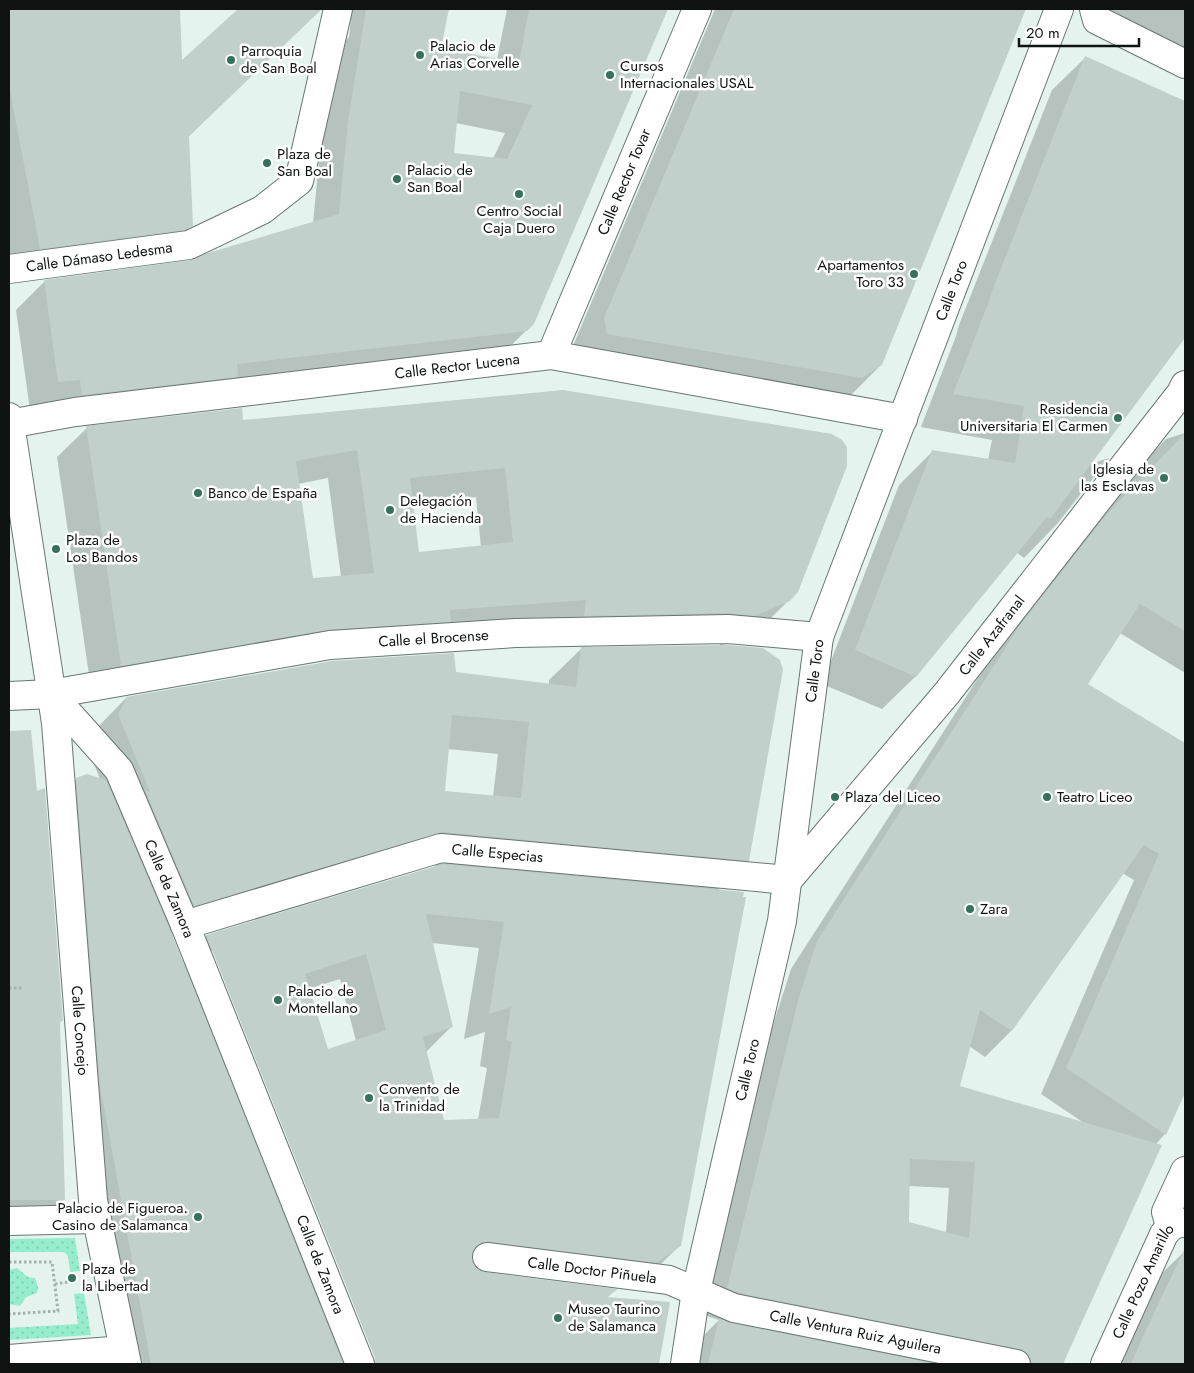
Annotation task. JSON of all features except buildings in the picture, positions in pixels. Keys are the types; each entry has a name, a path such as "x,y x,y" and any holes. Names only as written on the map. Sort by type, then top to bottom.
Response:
{"street":[{"name":"Calle Dámaso Ledesma","path":"9,270 189,245 262,210 299,181 338,9"},
{"name":"Calle Rector Tovar","path":"550,355 697,9"},
{"name":"Calle Toro","path":"685,1364 696,1291 780,930 820,637 1059,9"},
{"path":"1094,9 1097,20 1185,64"},
{"name":"Calle Rector Lucena","path":"9,422 75,412 550,355 902,419"},
{"name":"Calle Azafranal","path":"788,880 946,693 1181,393 1185,384"},
{"path":"9,422 51,694 9,696"},
{"name":"Calle el Brocense","path":"51,694 330,645 516,633 718,629 820,637"},
{"name":"Calle de Zamora","path":"51,694 119,770 185,925 360,1364"},
{"name":"Calle Concejo","path":"51,694 56,723 93,1200 125,1357"},
{"name":"Calle Especias","path":"185,925 441,848 788,880"},
{"name":"Calle Pozo Amarillo","path":"1105,1364 1164,1234 1178,1225 1166,1212 1185,1171"},
{"path":"9,1221 96,1219"},
{"name":"Calle Doctor Piñuela","path":"487,1257 669,1280 696,1291"},
{"name":"Calle Ventura Ruiz Aguilera","path":"696,1291 734,1308 1016,1364"},
{"path":"9,1359 125,1357"}],"path":[{"path":"9,988 24,988"},
{"path":"9,1262 52,1262 58,1312 9,1314"}],"green space":[{"path":"75,1238 80,1271 70,1272 68,1256 64,1252 9,1252 9,1239"},
{"path":"17,1268 28,1277 35,1278 38,1287 37,1293 26,1297 20,1306 9,1304 9,1270"},
{"path":"84,1293 91,1335 9,1340 9,1328 78,1324 74,1294"}],"place":[{"name":"Palacio de Arias Corvelle","path":"420,55"},
{"name":"Parroquia de San Boal","path":"231,60"},
{"name":"Cursos Internacionales USAL","path":"610,75"},
{"name":"Plaza de San Boal","path":"267,163"},
{"name":"Palacio de San Boal","path":"397,179"},
{"name":"Centro Social Caja Duero","path":"519,194"},
{"name":"Apartamentos Toro 33","path":"914,274"},
{"name":"Residencia Universitaria El Carmen","path":"1118,418"},
{"name":"Iglesia de las Esclavas","path":"1164,478"},
{"name":"Banco de España","path":"198,493"},
{"name":"Delegación de Hacienda","path":"390,510"},
{"name":"Plaza de Los Bandos","path":"56,549"},
{"name":"Plaza del Liceo","path":"835,797"},
{"name":"Teatro Liceo","path":"1047,797"},
{"name":"Zara","path":"970,909"},
{"name":"Palacio de Montellano","path":"278,1000"},
{"name":"Convento de la Trinidad","path":"369,1098"},
{"name":"Palacio de Figueroa. Casino de Salamanca","path":"198,1217"},
{"name":"Plaza de la Libertad","path":"72,1278"},
{"name":"Museo Taurino de Salamanca","path":"558,1318"}]}
